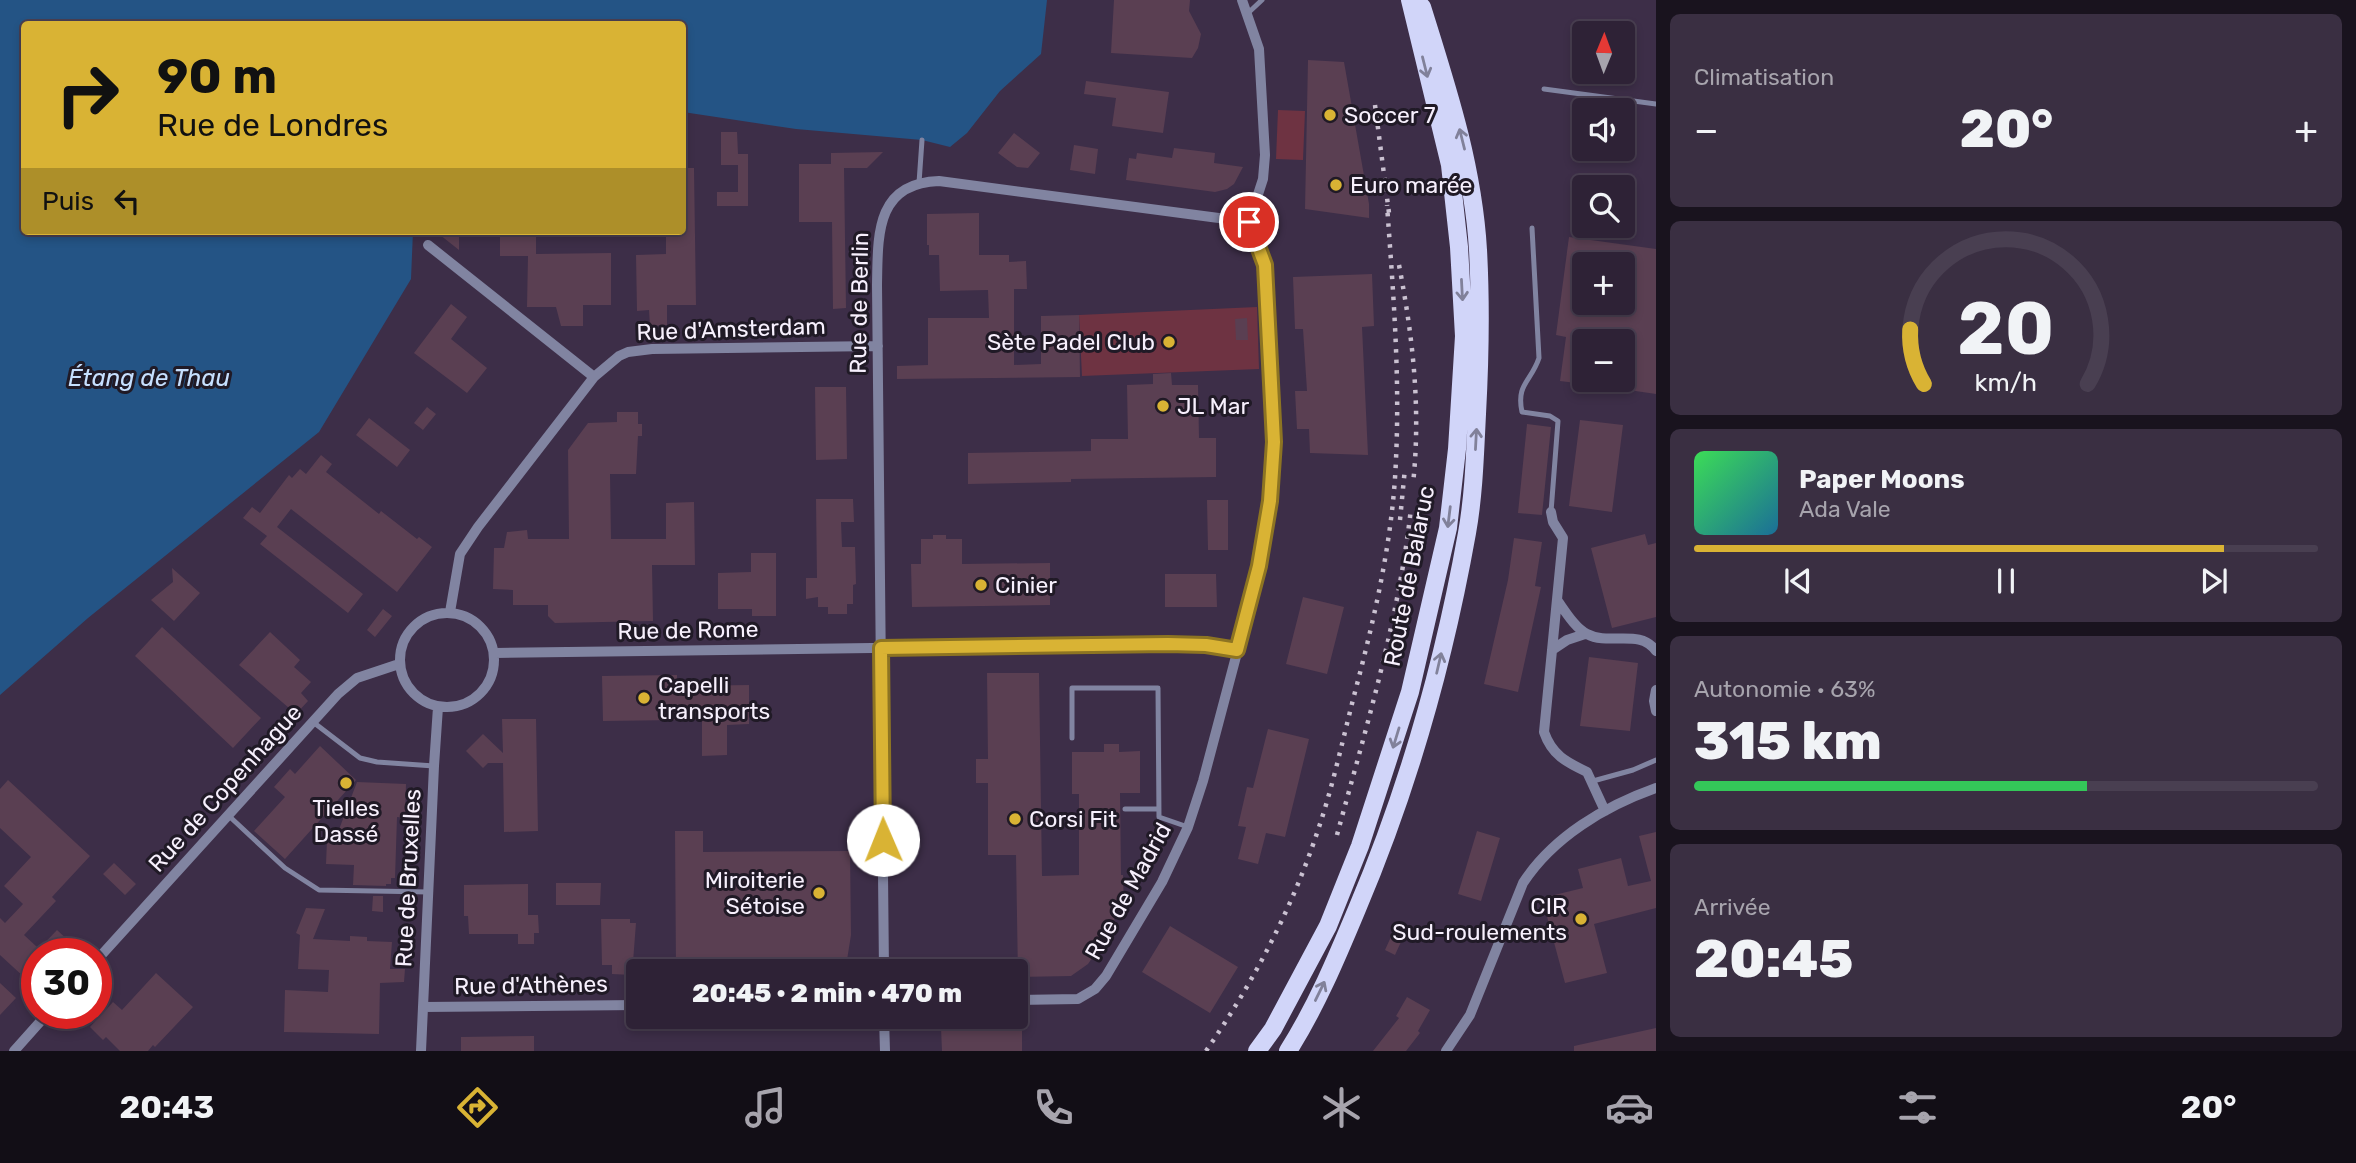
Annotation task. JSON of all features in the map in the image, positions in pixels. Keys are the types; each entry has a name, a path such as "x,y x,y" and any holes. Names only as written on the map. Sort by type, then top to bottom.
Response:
{"main road":[{"name":"Route de Balaruc","path":"1257,1051 1273,1029 1328,926 1360,846 1410,692 1448,528 1457,449 1464,336 1460,247 1450,165 1410,0"},
{"name":"Route de Balaruc","path":"1287,1051 1320,992 1378,860 1430,703 1467,531 1476,445 1481,339 1478,248 1466,157 1420,0"}],"street":[{"path":"919,183 939,181 1249,222 1264,178 1265,155 1261,62 1256,36 1242,0"},
{"name":"Rue de Berlin","path":"884,959 878,232 889,205 898,195 919,183"},
{"name":"Rue de Madrid","path":"1028,1000 1078,999 1095,989 1162,882 1188,827 1203,781 1259,566 1270,501 1274,442 1265,265 1249,222"},
{"path":"428,245 594,377"},
{"name":"Rue d'Amsterdam","path":"450,612 460,554 594,377 619,356 652,349 878,346"},
{"path":"1551,512 1553,522 1563,538 1544,732 1549,747 1564,762 1587,772 1605,811"},
{"path":"1557,600 1585,634"},
{"path":"450,612 466,616 480,625 490,638 495,653 489,682 480,694 468,703 453,707 438,707 412,692 403,679 399,664 407,633 419,621 433,614 450,612"},
{"path":"1552,650 1567,640 1585,634 1601,638 1640,639 1653,646 1656,651"},
{"name":"Rue de Rome","path":"495,653 1168,644 1206,645 1237,650"},
{"name":"Rue de Copenhague","path":"112,944 338,694 357,678 399,664"},
{"path":"1656,690 1656,711"},
{"name":"Rue de Bruxelles","path":"421,1051 438,707"},
{"path":"1446,1051 1470,1015 1523,883 1531,870 1561,841 1591,819 1656,788"},
{"name":"Rue d'Athènes","path":"423,1007 626,1005"},
{"path":"14,1051 34,1029"},
{"path":"884,1029 885,1051"}],"lane":[{"path":"1247,14 1262,0"},
{"path":"1544,89 1656,104"},
{"path":"919,183 922,140"},
{"path":"1532,228 1539,358 1534,372 1521,387 1520,403 1522,412 1550,416 1558,421 1551,512"},
{"path":"1072,738 1072,688 1158,688 1159,817 1188,827"},
{"path":"313,722 360,758 377,762 434,766"},
{"path":"1592,782 1656,760"},
{"path":"1125,809 1159,809"},
{"path":"229,816 285,868 319,890 429,892"}],"shaded area":[{"path":"1278,110 1305,111 1303,160 1276,159"},
{"name":"Sète Padel Club","path":"1257,307 1259,369 1082,376 1079,315"}],"water":[{"name":"Étang de Thau","path":"0,0 1047,0 1041,54 1000,91 967,133 950,147 922,140 796,129 686,112 686,21 21,21 21,235 413,235 411,279 319,432 88,618 0,695"}],"building":[{"path":"1114,0 1190,0 1189,11 1201,34 1198,48 1192,58 1111,53"},
{"name":"Soccer 7","path":"1308,60 1344,62 1369,204 1369,218 1305,209"},
{"path":"1086,81 1169,92 1163,133 1112,126 1116,98 1084,94"},
{"path":"721,132 737,132 738,154 748,154 748,206 717,206 717,192 738,192 738,165 721,165"},
{"path":"1014,133 1040,153 1028,168 1017,167 998,153"},
{"path":"1074,145 1098,149 1095,174 1070,170"},
{"path":"1174,148 1215,153 1214,163 1243,167 1234,184 1215,192 1126,180 1129,158 1136,159 1137,153 1172,158"},
{"path":"883,152 867,168 844,168 846,308 833,309 832,222 799,222 799,164 831,164 831,153"},
{"path":"686,168 694,168 696,305 667,305 667,325 650,326 649,310 637,311 636,255 666,254 666,235 686,235"},
{"path":"979,213 979,255 1009,255 1009,262 1026,261 1027,289 1014,289 1014,365 1041,364 1041,316 1079,315 1080,377 897,379 897,366 928,365 928,318 989,318 988,290 940,291 939,255 929,255 927,245 927,214"},
{"path":"440,235 459,235 459,250"},
{"path":"500,235 536,235 536,254 611,253 611,305 583,305 583,326 561,326 556,307 527,307 528,256 500,256"},
{"path":"1569,237 1656,249 1656,394 1635,391 1635,329 1572,329 1572,382 1560,381 1566,337 1556,335"},
{"path":"1372,274 1374,326 1362,327 1368,455 1310,453 1309,429 1297,429 1295,391 1307,391 1303,329 1295,329 1293,277"},
{"path":"451,304 467,317 451,339 487,368 467,393 414,353"},
{"path":"1247,318 1248,340 1236,340 1235,319"},
{"path":"1171,373 1172,385 1198,385 1199,438 1216,438 1216,477 968,484 968,453 1091,451 1091,439 1128,439 1127,385 1153,384 1153,374"},
{"path":"815,387 846,387 847,459 816,460"},
{"path":"427,407 436,414 423,430 414,423"},
{"path":"617,412 638,412 642,436 638,436 636,474 610,474 611,539 666,539 666,503 694,502 695,565 652,565 653,621 555,623 548,616 548,605 513,605 513,590 493,589 494,548 504,548 507,532 527,530 528,539 569,539 568,450 588,423 617,422"},
{"path":"369,418 410,450 397,467 356,435"},
{"path":"1580,420 1623,425 1612,512 1569,506"},
{"path":"1527,424 1551,427 1542,515 1518,513"},
{"path":"321,455 332,464 326,472 379,514 381,511 417,539 419,537 432,547 397,592 291,509 277,527 363,594 348,613 260,544 267,536 243,518 252,507 260,513 289,475 292,478 300,469 306,474"},
{"path":"816,499 853,499 854,522 841,522 842,547 855,547 856,584 853,585 853,604 847,604 847,614 828,614 828,607 818,607 818,597 806,599 806,578 817,578"},
{"path":"1207,500 1228,500 1228,550 1208,550"},
{"path":"1645,534 1648,545 1656,543 1656,617 1612,628 1591,548"},
{"name":"Cinier","path":"933,535 946,535 946,539 962,539 962,564 1050,563 1050,605 912,607 911,564 921,564 921,539 933,539"},
{"path":"1514,538 1542,542 1535,586 1541,587 1518,692 1484,684 1508,580"},
{"path":"751,553 776,553 776,616 752,616 752,609 718,609 718,573 751,572"},
{"path":"172,568 200,593 174,621 151,600 173,582"},
{"path":"1165,574 1216,574 1217,607 1165,607"},
{"path":"1303,597 1344,607 1327,674 1286,664"},
{"path":"383,609 392,616 375,637 367,630"},
{"path":"162,627 261,718 233,748 135,656"},
{"path":"270,632 300,660 294,667 311,682 301,693 308,701 296,714 239,665"},
{"path":"1589,657 1638,663 1630,731 1580,726"},
{"name":"Corsi Fit","path":"987,673 1039,673 1042,876 1079,875 1079,794 1072,794 1072,752 1104,752 1104,744 1119,744 1119,752 1140,751 1140,793 1120,793 1124,909 1115,910 1114,926 1088,964 1071,976 1028,977 1028,959 1018,959 1016,855 988,855 988,783 976,783 976,759 988,759"},
{"path":"677,675 677,681 685,681 685,686 749,685 749,724 727,725 727,755 702,756 702,714 677,714 677,720 603,721 602,676"},
{"path":"502,719 536,719 538,831 504,832 503,763 488,763 483,768 466,751 483,734 503,753"},
{"path":"1268,729 1309,739 1285,837 1266,833 1258,864 1238,859 1246,827 1238,826 1247,787 1253,788"},
{"path":"320,746 356,780 285,859 254,831 285,797 274,787 290,769 295,774"},
{"path":"8,780 90,856 52,897 56,901 24,935 27,938 21,938 21,974 0,955 0,918 5,923 23,904 4,886 31,857 0,828 0,789"},
{"path":"357,782 406,784 405,818 397,817 395,878 391,878 391,884 386,886 353,885 354,865 326,864 327,840 335,840"},
{"path":"675,831 703,831 703,852 850,851 851,935 847,959 676,959"},
{"path":"1477,831 1500,838 1481,901 1458,894"},
{"name":"CIR Sud-roulements","path":"1656,832 1656,908 1594,924 1607,973 1565,983 1542,898 1583,888 1578,869 1621,858 1628,886 1651,881 1639,836"},
{"path":"114,863 136,884 125,895 103,874"},
{"path":"556,883 601,883 600,905 556,905"},
{"path":"528,884 528,915 538,915 539,933 534,933 534,944 518,944 518,934 469,934 468,916 464,916 464,885"},
{"path":"373,896 383,896 383,912 372,911"},
{"path":"306,908 325,909 313,939 350,941 350,936 367,937 367,941 392,942 390,969 405,969 404,982 380,983 379,1034 284,1032 285,990 328,992 329,970 298,969 300,935 296,933"},
{"path":"601,919 630,919 630,923 636,923 633,959 626,959 626,975 612,974 612,965 602,965"},
{"path":"1170,926 1238,967 1210,1013 1142,972"},
{"path":"1395,928 1405,933 1395,955 1385,950"},
{"path":"57,930 66,938 49,938"},
{"path":"156,973 193,1007 148,1051 120,1051 106,1037 103,1040 92,1029 112,1029 113,1002 122,1010"},
{"path":"0,983 16,998 0,1015"},
{"path":"1407,997 1430,1010 1418,1031 1420,1033 1406,1051 1373,1051 1399,1018 1396,1016"},
{"path":"1656,1028 1656,1051 1574,1051 1574,1046"},
{"path":"941,1029 1022,1029 1022,1051 942,1051"},
{"path":"534,1036 534,1051 461,1051 461,1037"}],"railway":[{"path":"1375,105 1389,213"},
{"path":"1206,1051 1240,999 1270,945 1308,859 1333,779 1376,606 1391,518 1397,427 1395,332 1387,205"},
{"path":"1399,265 1408,319 1416,401 1413,484"},
{"path":"1400,520 1405,468"},
{"path":"1337,835 1390,632 1411,508"}],"place":[{"name":"Soccer 7","path":"1330,115"},
{"name":"Euro marée","path":"1336,185"},
{"name":"Sète Padel Club","path":"1169,342"},
{"name":"JL Mar","path":"1163,406"},
{"name":"Cinier","path":"981,585"},
{"name":"Capelli transports","path":"644,698"},
{"name":"Tielles Dassé","path":"346,783"},
{"name":"Corsi Fit","path":"1015,819"},
{"name":"Miroiterie Sétoise","path":"819,893"},
{"name":"CIR Sud-roulements","path":"1581,919"}],"route":[{"path":"883,840 881,648 1168,644 1206,645 1237,650 1259,566 1270,501 1274,442 1265,265 1249,222"}]}
